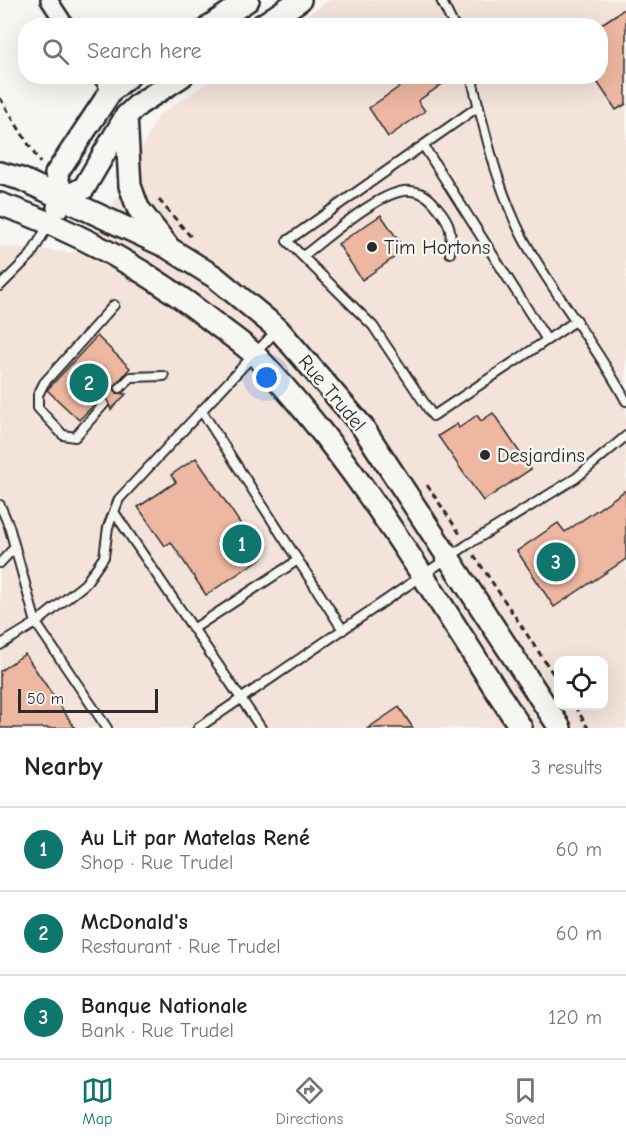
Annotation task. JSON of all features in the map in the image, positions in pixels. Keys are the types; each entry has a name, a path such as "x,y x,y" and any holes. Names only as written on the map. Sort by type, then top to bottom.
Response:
{"main road":[{"path":"222,18 248,0"},
{"path":"273,18 300,0"},
{"path":"63,198 56,174 106,84"},
{"path":"50,222 63,198 84,188 126,116 139,104 170,84"},
{"path":"126,116 132,190 138,208 171,250"},
{"name":"Rue Trudel","path":"0,173 63,198 171,250 215,277 278,329 363,426 560,728"},
{"name":"Rue Trudel","path":"0,204 50,222 116,255 173,290 254,354 335,445 521,728"}],"street":[{"path":"49,0 61,18"}],"lane":[{"path":"441,0 450,18"},
{"path":"473,84 508,206 524,240 577,320 626,401"},
{"path":"479,106 287,241 373,326 433,416 577,320"},
{"path":"423,145 547,340"},
{"path":"303,256 386,196 411,190 428,196 449,221 452,234 450,253"},
{"path":"0,286 31,255 50,222"},
{"path":"105,404 75,437 63,435 38,408 38,394 44,383 114,305"},
{"path":"0,645 36,623 85,584 104,557 108,527 119,499 278,329"},
{"path":"120,388 131,377 164,376"},
{"path":"201,410 344,630"},
{"path":"198,728 449,557 576,478 626,436"},
{"path":"0,505 15,547 36,623 107,728"},
{"path":"114,512 261,728"},
{"path":"0,563 15,547"},
{"path":"193,629 298,560"}],"path":[{"path":"0,98 44,167"},
{"path":"480,565 554,675"},
{"path":"577,710 588,728"}],"shaded area":[{"path":"330,0 626,0 626,728 0,728 0,246 88,254 158,116 206,84 608,84 608,18 303,18"}],"building":[{"path":"626,8 626,104 616,110 599,84 608,84 608,20"},
{"path":"404,84 442,84 418,101 425,111 388,137 369,108"},
{"path":"381,215 405,250 362,280 338,244"},
{"path":"97,336 130,368 114,387 116,393 126,394 111,410 108,400 100,399 79,420 47,390"},
{"path":"493,413 531,469 483,501 438,436 457,424 459,428 477,415 481,421"},
{"path":"196,458 263,557 206,595 171,542 165,546 138,507 176,482 171,475"},
{"path":"626,490 626,559 554,607 517,551 558,523 565,532"},
{"path":"25,654 75,728 0,728 0,671"},
{"path":"399,707 413,728 368,728"}],"place":[{"name":"Tim Hortons","path":"372,247"},
{"name":"McDonald's","path":"89,383"},
{"name":"Desjardins","path":"485,455"},
{"name":"Au Lit par Matelas René","path":"242,544"},
{"name":"Banque Nationale","path":"556,562"}]}
